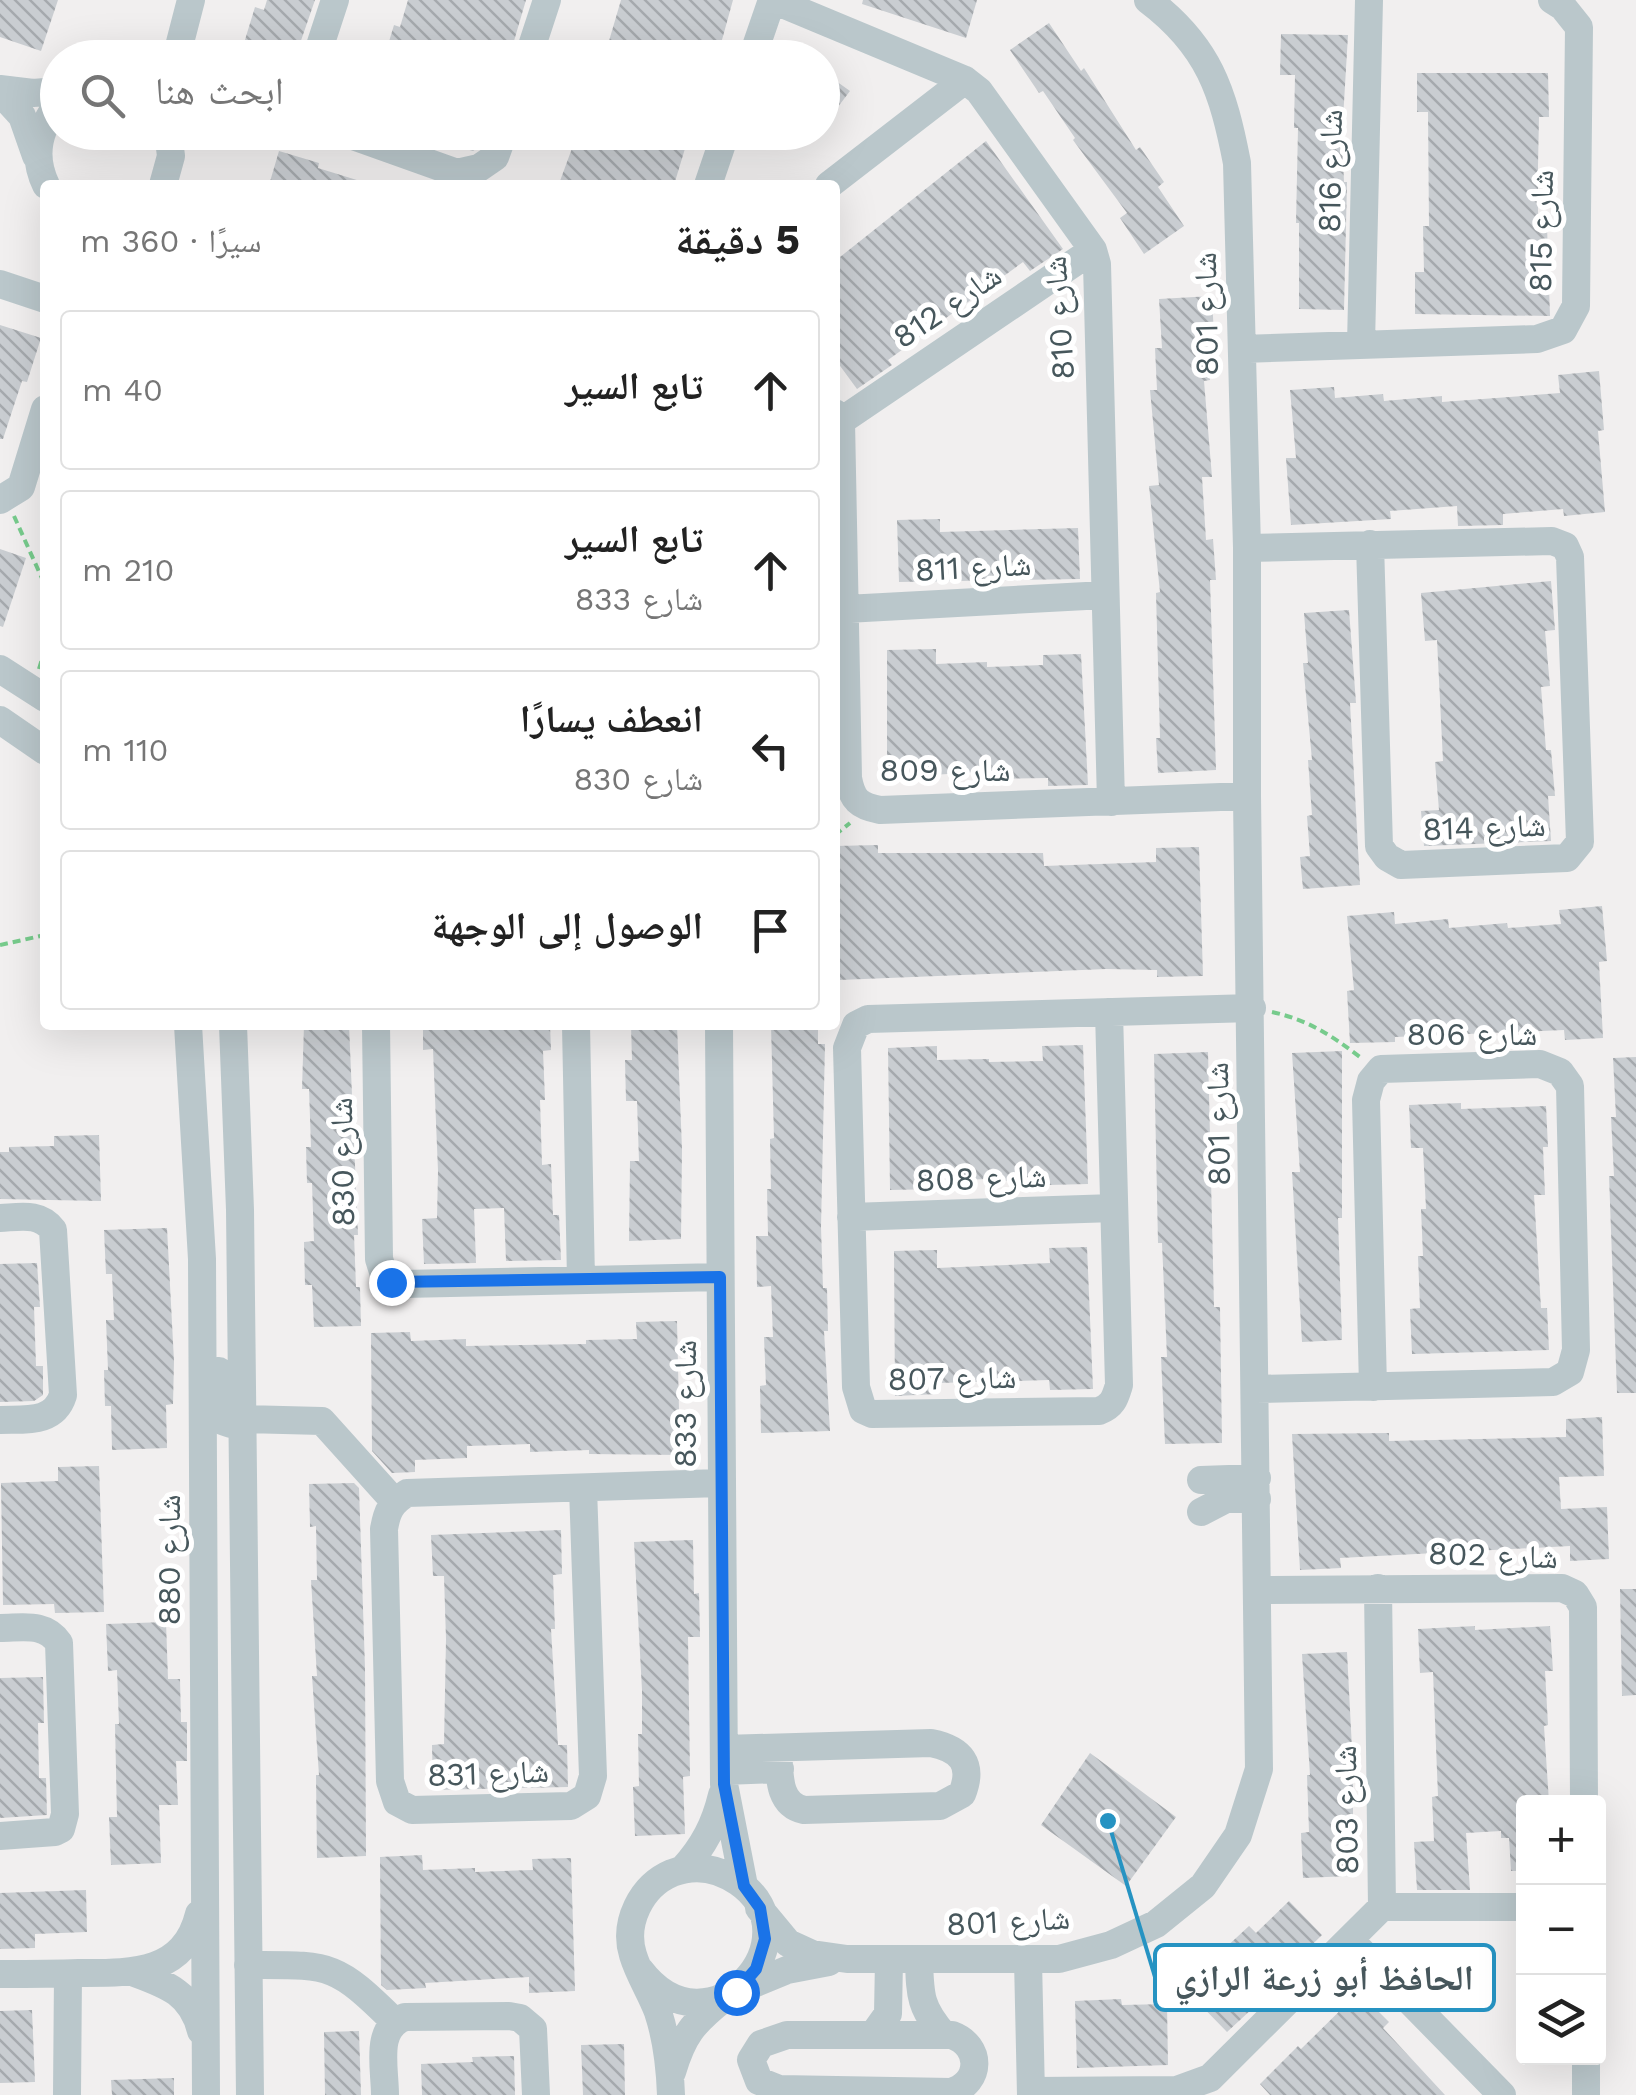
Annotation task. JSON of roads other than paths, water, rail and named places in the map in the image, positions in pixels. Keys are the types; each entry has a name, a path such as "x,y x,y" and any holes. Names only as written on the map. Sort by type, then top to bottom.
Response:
{"street":[{"path":"180,40 191,0"},
{"path":"322,40 335,0"},
{"path":"534,40 547,0"},
{"path":"758,40 772,0"},
{"name":"شارع 810","path":"772,0 966,80 979,91 1093,250 1111,802"},
{"name":"شارع 801","path":"752,1897 788,1943 812,1954 889,1960 1058,1959 1111,1945 1156,1924 1203,1886 1238,1835 1260,1769 1247,548 1238,163 1226,106 1206,61 1178,22 1148,0"},
{"name":"شارع 816","path":"1361,344 1369,0"},
{"name":"شارع 815","path":"1242,349 1537,338 1563,330 1576,306 1579,27 1552,0"},
{"path":"836,180 966,80"},
{"path":"0,90 40,92"},
{"path":"0,90 22,116 42,174"},
{"path":"165,180 170,168 169,150"},
{"path":"174,150 185,180"},
{"path":"394,150 457,172 479,168 496,158 498,150"},
{"path":"710,180 720,150"},
{"name":"شارع 812","path":"840,416 1093,250"},
{"path":"0,284 40,298"},
{"path":"3,499 21,487 40,425"},
{"name":"شارع 809","path":"840,465 848,778 851,796 858,804 880,810 1247,796"},
{"name":"شارع 814","path":"1247,548 1370,544 1552,541 1565,546 1570,557 1580,842 1567,858 1402,865 1387,857 1380,846 1370,544"},
{"name":"شارع 811","path":"846,609 1104,595"},
{"path":"0,668 40,695"},
{"path":"0,720 40,748"},
{"name":"شارع 807","path":"1109,1012 1119,1385 1115,1400 1099,1411 872,1414 864,1410 856,1387 851,1217 848,1048 856,1025 868,1019 1109,1012 1252,1008"},
{"name":"شارع 880","path":"188,1030 202,1260 206,2095"},
{"path":"233,1030 240,1210 250,2095"},
{"name":"شارع 830","path":"376,1030 379,1260 384,1278 403,1284 720,1277"},
{"path":"576,1030 581,1280"},
{"name":"شارع 833","path":"720,1030 724,1768 752,1897"},
{"name":"شارع 806","path":"1256,1390 1553,1382 1570,1372 1576,1350 1570,1086 1560,1072 1540,1064 1381,1069 1370,1081 1366,1100 1373,1386"},
{"name":"شارع 808","path":"851,1217 1114,1208"},
{"path":"0,1218 33,1216 44,1220 53,1230 63,1395 60,1404 43,1418 0,1420"},
{"path":"202,1260 213,1295 225,1422 322,1421 394,1501 406,1493 720,1484"},
{"path":"1201,1480 1257,1489"},
{"name":"شارع 831","path":"394,1501 386,1514 384,1529 390,1781 397,1802 412,1810 570,1806 588,1796 594,1776 584,1488"},
{"path":"1201,1512 1257,1489"},
{"path":"204,1518 221,1512 225,1520 230,1669 244,1711"},
{"name":"شارع 803","path":"1031,2093 1217,2086 1382,1908 1378,1588"},
{"name":"شارع 802","path":"1258,1590 1562,1588 1576,1594 1583,1607 1584,1795"},
{"path":"0,1628 40,1627 58,1643 65,1814 64,1824 55,1832 0,1836"},
{"path":"724,1768 779,1759 931,1743 948,1746 962,1756 968,1768 962,1794 940,1806 804,1810 794,1808 785,1797 779,1759"},
{"name":"شارع 833","path":"683,1869 712,1829 724,1768"},
{"path":"683,1869 716,1871 752,1897 764,1923 763,1954 747,1982 691,2026 680,2044 671,2087 661,2024 630,1940 636,1908 655,1883 683,1869"},
{"path":"0,1974 135,1973 170,1959 194,1934 205,1892"},
{"path":"1382,1908 1516,1907"},
{"path":"1350,1941 1502,2095"},
{"name":"شارع 801","path":"730,1995 788,1970 848,1959"},
{"path":"874,2035 888,2014 889,1960"},
{"path":"920,1960 920,1996 925,2012 944,2035"},
{"path":"1028,1960 1031,2093"},
{"path":"248,1965 317,1965 332,1970 354,1981 394,2021"},
{"path":"640,1970 662,1993 677,2000 693,2003 730,1995"},
{"path":"135,1973 173,1987 186,1998 198,2018 206,2054"},
{"path":"67,2095 68,1974"},
{"path":"385,2095 384,2036 394,2021 405,2017 520,2018 532,2029 536,2043 536,2095"},
{"path":"944,2035 963,2039 975,2057 970,2080 951,2092 779,2089 758,2080 752,2070 754,2052 773,2037 944,2035"},
{"path":"1586,2065 1586,2095"}],"place":[{"name":"الحافظ أبو زرعة الرازي","path":"1108,1821"}]}
